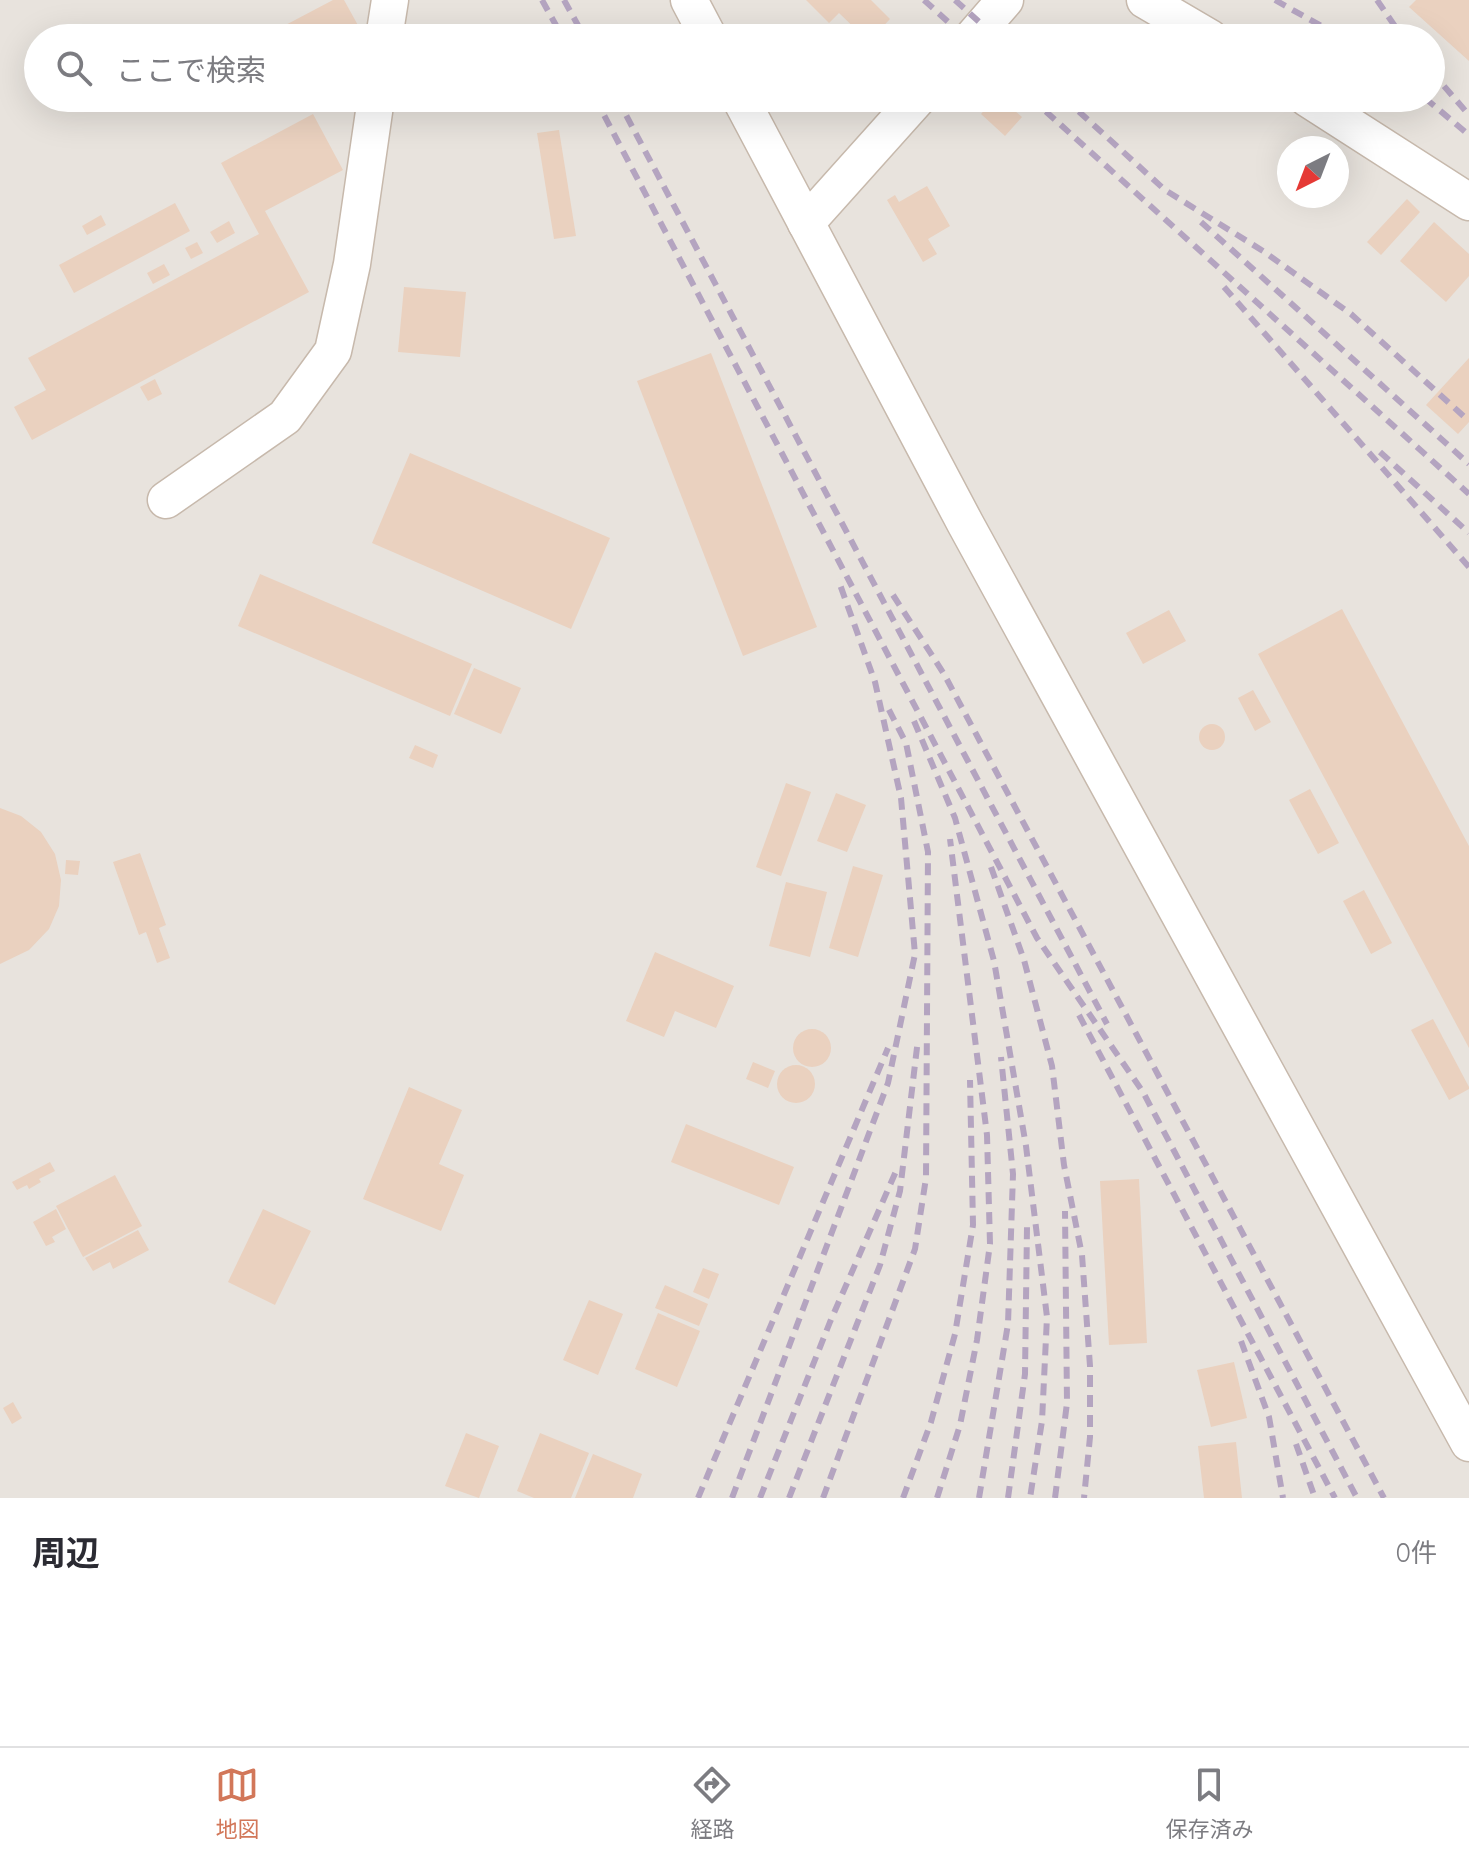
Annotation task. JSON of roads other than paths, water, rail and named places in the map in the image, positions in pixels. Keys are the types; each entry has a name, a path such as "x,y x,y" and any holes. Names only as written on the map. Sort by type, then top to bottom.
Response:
{"lane":[{"path":"386,24 390,0"},
{"path":"689,0 702,24"},
{"path":"984,24 1005,0"},
{"path":"1145,0 1186,24"},
{"path":"166,500 285,417 333,351 352,264 374,112"},
{"path":"747,112 972,537 1469,1443"},
{"path":"806,223 905,112"},
{"path":"1329,112 1469,202"}],"railway":[{"path":"542,0 555,24"},
{"path":"564,0 577,24"},
{"path":"924,0 951,24"},
{"path":"955,0 982,24"},
{"path":"1275,0 1318,24"},
{"path":"1377,0 1393,24"},
{"path":"1445,87 1469,115"},
{"path":"602,112 1037,938 1143,1092 1357,1498"},
{"path":"624,112 1107,1024"},
{"path":"1046,112 1469,494"},
{"path":"1079,112 1165,190 1263,251 1351,314 1469,421"},
{"path":"1442,112 1469,135"},
{"path":"1201,222 1469,464"},
{"path":"1224,287 1469,567"},
{"path":"1380,452 1469,533"},
{"path":"732,1498 888,1083 915,954 901,798 875,682 838,579"},
{"path":"893,595 944,674 1384,1498"},
{"path":"823,1498 915,1249 926,1178 928,852 906,743 887,706"},
{"path":"914,721 955,818 994,961 1026,1146 1047,1317 1042,1421 1030,1498"},
{"path":"937,1498 960,1425 977,1340 990,1244 987,1135 950,839"},
{"path":"991,867 1024,960 1052,1066 1064,1165 1082,1255 1090,1366 1090,1437 1084,1498"},
{"path":"1079,1015 1335,1498"},
{"path":"789,1498 880,1265 900,1191 918,1039"},
{"path":"698,1498 888,1048"},
{"path":"979,1498 1008,1324 1013,1174 1001,1057"},
{"path":"903,1498 931,1422 955,1334 973,1225 970,1080"},
{"path":"760,1498 830,1322 897,1169"},
{"path":"1055,1498 1067,1403 1065,1211"},
{"path":"1008,1498 1025,1374 1027,1227"},
{"path":"1241,1341 1269,1417 1283,1498"},
{"path":"1296,1444 1315,1498"}]}
